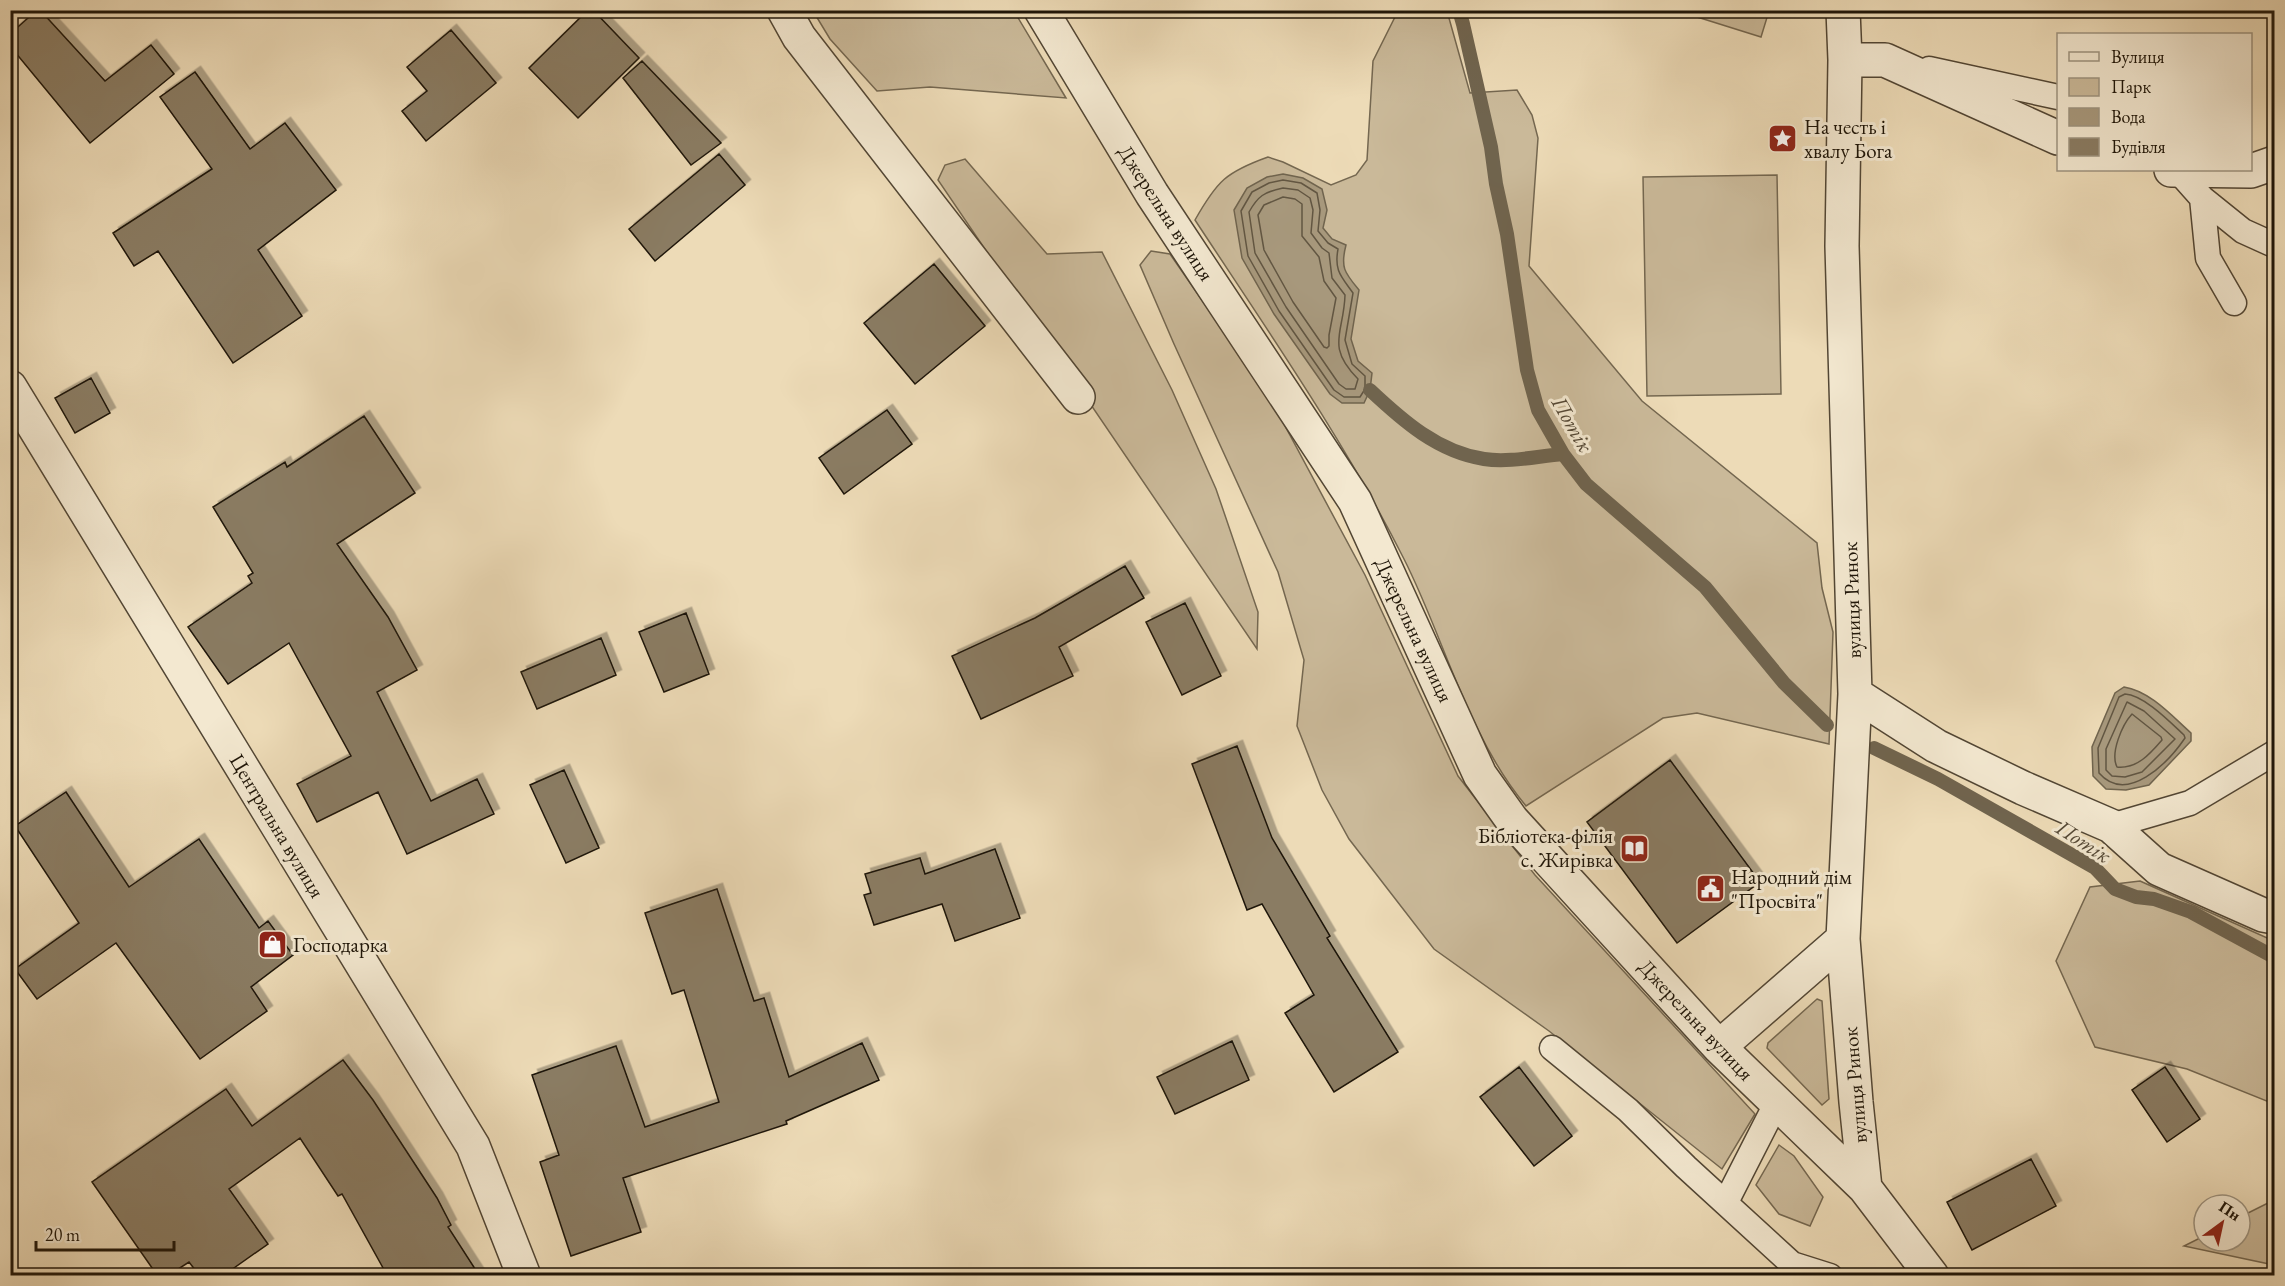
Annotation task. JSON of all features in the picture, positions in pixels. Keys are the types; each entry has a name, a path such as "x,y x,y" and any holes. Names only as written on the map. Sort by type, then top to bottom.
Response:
{"street":[{"path":"784,10 799,37 1078,397"},
{"name":"Джерельна вулиця","path":"1041,10 1152,194 1355,501 1480,775 1512,820 1719,1047 1866,1188 1932,1275"},
{"name":"вулиця Ринок","path":"1843,10 1845,60 1842,246 1855,694 1843,939 1856,1102 1866,1188"},
{"path":"1845,60 1885,60 2057,138"},
{"name":"Центральна вулиця","path":"10,387 473,1146 524,1275"},
{"path":"1855,694 1936,746 2023,788 2111,826 2159,869 2263,915 2274,917"},
{"path":"1719,1047 1843,939"}],"lane":[{"path":"1885,60 2057,97"},
{"path":"2175,171 2202,198 2243,231 2274,245"},
{"path":"2202,198 2208,258 2234,303"},
{"path":"2111,826 2190,803 2274,753"},
{"path":"1552,1048 1628,1110 1686,1167 1792,1264 1830,1275"},
{"path":"1725,1202 1776,1104"}],"green space":[{"path":"1769,10 1761,37 1678,11"},
{"path":"813,11 1014,11 1066,98 930,87 877,91 830,39"},
{"path":"1398,11 1447,11 1470,93 1517,90 1532,115 1538,138 1529,266 1642,401 1817,543 1822,588 1833,632 1829,744 1697,713 1663,718 1526,806 1488,749 1458,686 1419,590 1381,515 1304,386 1195,220 1217,187 1232,173 1268,157 1331,185 1356,175 1367,160 1373,61"},
{"path":"965,159 1047,254 1102,252 1172,390 1216,489 1258,612 1257,649 938,180 945,165"},
{"path":"1777,175 1781,394 1647,396 1643,177"},
{"path":"1151,251 1170,254 1270,398 1365,575 1458,776 1535,875 1755,1114 1722,1169 1549,1031 1434,949 1349,839 1322,790 1297,726 1304,660 1278,572 1140,265"},
{"path":"2140,881 2274,941 2274,1104 2187,1069 2095,1047 2056,961 2090,887"},
{"path":"1817,999 1822,1001 1829,1099 1822,1105 1767,1048 1768,1043"},
{"path":"1779,1145 1794,1156 1823,1197 1810,1226 1779,1214 1756,1185"},
{"path":"2274,1200 2274,1265 2217,1253 2252,1253 2252,1211"},
{"path":"2192,1242 2192,1248 2184,1246"}],"water":[{"path":"1283,174 1303,178 1322,189 1327,210 1323,228 1332,239 1346,245 1345,270 1359,290 1351,339 1358,361 1372,373 1370,390 1364,403 1342,403 1330,394 1274,314 1242,258 1234,210 1247,188 1267,177"},
{"path":"2124,687 2143,693 2160,705 2191,733 2191,741 2149,785 2126,790 2106,789 2093,776 2092,747 2115,693"}],"building":[{"path":"37,10 40,10 105,81 151,45 174,74 90,143 10,46 10,34"},
{"path":"588,10 593,10 639,58 578,118 529,68"},
{"path":"451,30 496,83 426,141 402,111 427,91 407,67"},
{"path":"642,61 721,143 691,165 623,78"},
{"path":"195,72 250,149 285,123 336,190 258,250 302,316 233,363 158,251 134,266 113,233 212,169 160,97"},
{"path":"719,154 745,185 655,261 629,229"},
{"path":"934,264 985,326 915,384 864,323"},
{"path":"91,378 110,413 75,433 55,398"},
{"path":"887,410 912,444 844,494 819,458"},
{"path":"364,416 415,493 337,544 388,617 417,670 377,692 431,801 477,779 494,814 407,854 378,792 317,822 297,784 351,756 289,643 228,684 188,627 252,583 248,576 253,573 213,507 285,462 287,467"},
{"path":"1125,566 1144,598 1059,647 1073,676 981,719 952,656 1035,618"},
{"path":"1185,603 1221,676 1182,695 1146,622"},
{"path":"686,613 709,674 664,692 639,632"},
{"path":"601,638 616,675 537,709 521,672"},
{"path":"1237,746 1272,838 1330,936 1327,938 1398,1052 1334,1092 1285,1013 1314,995 1262,904 1247,910 1192,764"},
{"path":"1670,760 1760,882 1677,943 1587,822"},
{"path":"564,770 599,848 566,863 530,785"},
{"path":"66,792 129,887 199,839 259,928 268,921 293,955 251,987 267,1011 200,1059 116,943 37,999 15,969 79,923 15,826"},
{"path":"995,849 1020,918 955,941 942,904 874,925 864,895 871,893 865,874 920,858 925,874"},
{"path":"717,889 754,1001 764,998 789,1077 862,1043 879,1080 786,1121 787,1124 623,1178 641,1232 571,1256 540,1162 559,1155 532,1075 616,1046 645,1127 719,1102 684,990 672,994 645,913"},
{"path":"1232,1041 1249,1080 1175,1114 1157,1077"},
{"path":"343,1060 373,1100 437,1198 451,1225 448,1227 479,1275 387,1275 342,1194 338,1196 300,1138 229,1189 268,1244 224,1275 199,1275 189,1262 169,1275 157,1275 92,1182 226,1089 252,1126"},
{"path":"1519,1067 1572,1136 1534,1166 1480,1097"},
{"path":"2165,1067 2200,1119 2167,1142 2132,1090"},
{"path":"2031,1159 2056,1206 1972,1250 1947,1202"}],"waterway":[{"name":"Потік","path":"1459,10 1491,147 1507,234 1527,370 1538,410 1563,454 1586,484 1705,587 1784,683 1827,725"},
{"path":"1370,390 1408,424 1451,450 1484,459 1503,460 1563,454"},
{"name":"Потік","path":"1874,748 1938,779 2095,868 2115,889 2191,912 2274,957"}],"place":[{"name":"На честь і хвалу Бога","path":"1783,139"},
{"name":"Бібліотека-філія с. Жирівка","path":"1634,848"},
{"name":"Народний дім \"Просвіта\"","path":"1710,889"},
{"name":"Господарка","path":"272,945"}]}
